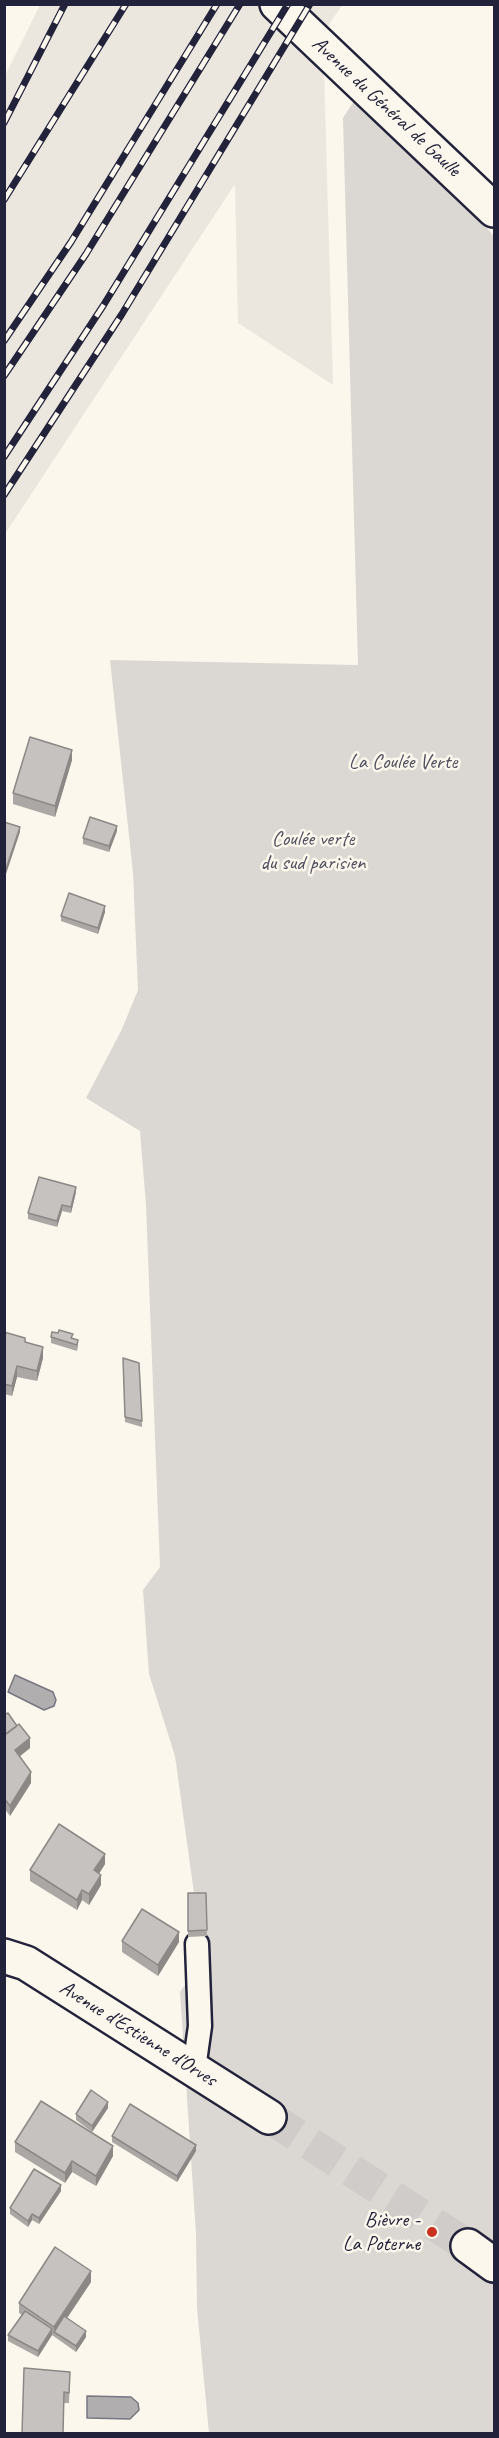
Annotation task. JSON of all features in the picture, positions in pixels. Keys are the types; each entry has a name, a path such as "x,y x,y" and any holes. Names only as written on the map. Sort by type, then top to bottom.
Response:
{"main road":[{"name":"Avenue du Général de Gaulle","path":"277,4 495,210"},
{"name":"Avenue du Général de Gaulle","path":"308,4 495,180"},
{"name":"Avenue d'Estienne d'Orves","path":"4,1956 26,1963 269,2117"},
{"path":"468,2246 495,2265"}],"lane":[{"path":"194,2069 200,2026 197,1944"}],"shaded area":[{"path":"40,5 342,5 323,34 333,385 238,323 235,184 5,534 5,76"},
{"path":"15,1675 53,1692 56,1700 54,1706 44,1710 8,1692"},
{"path":"87,2396 131,2397 138,2403 139,2410 130,2419 87,2418"}],"green space":[{"name":"Coulée verte du sud parisien","path":"354,101 468,203 494,237 494,2433 209,2433 197,2308 196,2234 180,1992 203,1958 175,1756 149,1674 143,1590 160,1567 146,1205 140,1131 86,1098 122,1029 138,990 133,873 110,660 358,665 343,118"}],"building":[{"path":"30,737 72,750 55,806 13,793"},
{"path":"90,817 117,826 109,846 83,838"},
{"path":"4,822 20,827 4,875"},
{"path":"69,893 105,906 98,928 61,916"},
{"path":"39,1177 76,1187 71,1207 62,1205 57,1221 28,1213"},
{"path":"59,1330 73,1334 71,1338 78,1340 77,1345 51,1337 52,1332 58,1333"},
{"path":"4,1332 25,1338 25,1342 43,1347 37,1371 17,1366 12,1386 4,1384"},
{"path":"123,1358 139,1363 142,1421 125,1417"},
{"path":"8,1713 17,1726 5,1735 4,1715"},
{"path":"19,1724 30,1738 15,1750 31,1772 10,1806 4,1798 4,1735"},
{"path":"59,1824 105,1854 94,1870 101,1875 89,1894 82,1890 77,1900 30,1870"},
{"path":"188,1893 206,1893 207,1930 188,1931"},
{"path":"142,1909 179,1932 158,1965 122,1941"},
{"path":"91,2090 108,2102 92,2126 76,2114"},
{"path":"41,2101 113,2146 96,2176 72,2161 65,2173 15,2142"},
{"path":"130,2104 196,2145 177,2176 112,2136"},
{"path":"34,2169 61,2185 39,2218 32,2214 28,2221 10,2208"},
{"path":"55,2247 91,2271 54,2327 19,2303"},
{"path":"25,2311 52,2329 38,2351 8,2335"},
{"path":"64,2316 86,2331 76,2346 54,2332"},
{"path":"24,2368 70,2372 69,2393 64,2392 63,2433 22,2433"}],"tunnel":[{"path":"269,2117 468,2246"}],"railway":[{"path":"4,123 65,4"},
{"path":"4,200 126,4"},
{"path":"4,341 71,242 217,4"},
{"path":"4,376 86,254 240,4"},
{"path":"4,457 103,306 288,4"},
{"path":"4,495 122,314 310,4"}],"place":[{"name":"Bièvre - La Poterne","path":"432,2232"}],"park label":[{"name":"La Coulée Verte","path":"403,762"}]}
